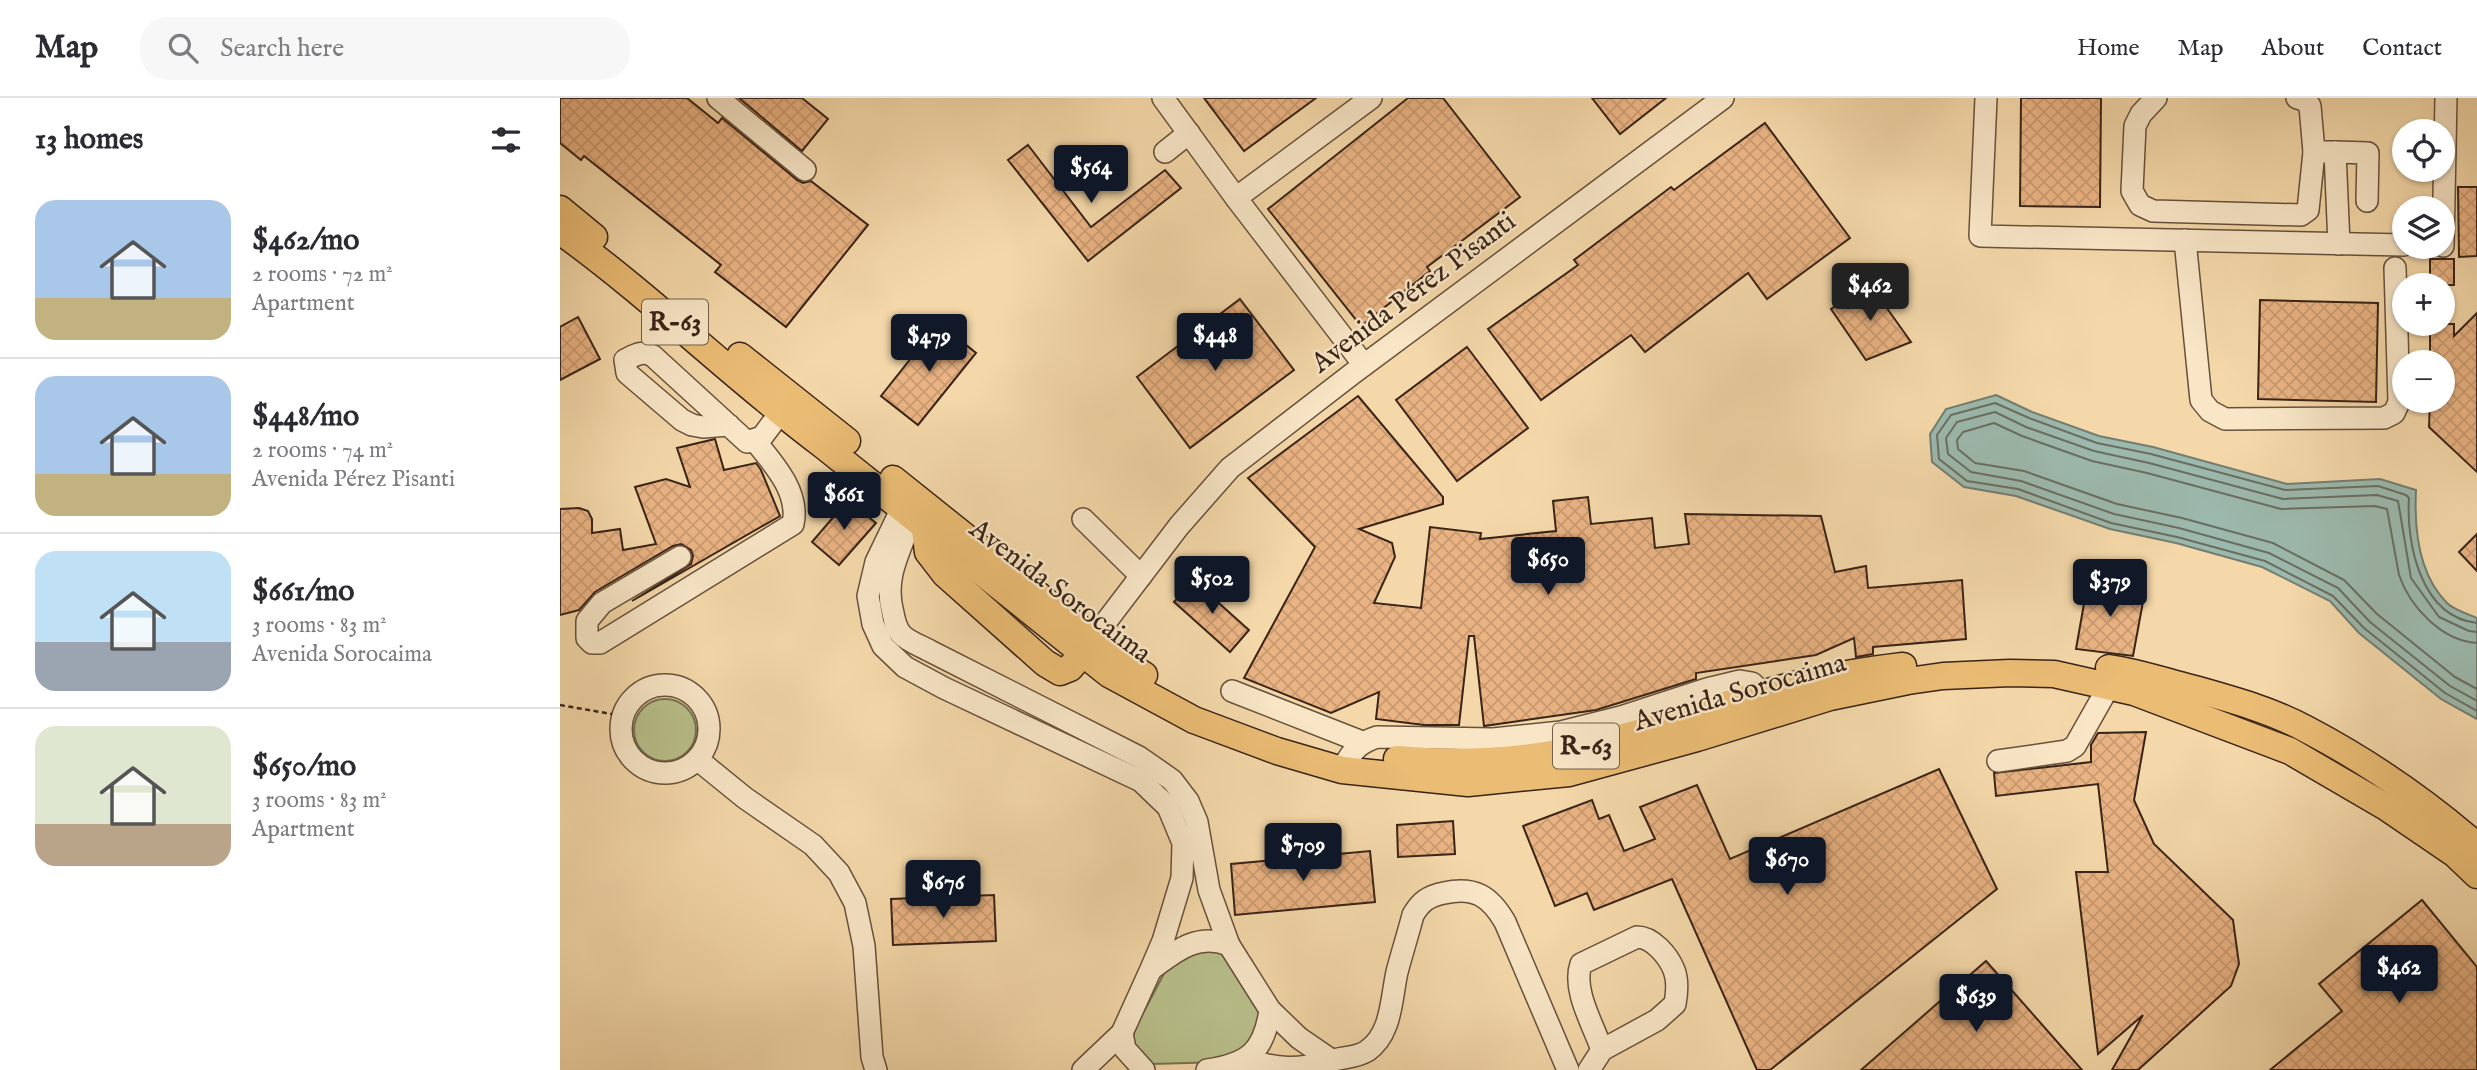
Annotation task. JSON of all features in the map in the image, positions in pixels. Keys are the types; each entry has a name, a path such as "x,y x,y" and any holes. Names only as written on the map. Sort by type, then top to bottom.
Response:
{"main road":[{"name":"Avenida Sorocaima","path":"560,209 1088,647 1118,659 1165,688 1212,709 1298,741 1468,783 1569,773 1697,738 1830,697 1942,668 2004,656 2235,700 2305,728 2382,774 2440,814 2477,846"},
{"name":"R-63","path":"560,231 640,292 780,413 913,518"},
{"path":"913,518 928,552 945,574 1045,663 1060,672 1070,668 1088,647"},
{"name":"Avenida Sorocaima","path":"1351,755 1472,762 1525,758 1602,743 1801,683 1844,674 1942,668"},
{"name":"Avenida Sorocaima","path":"2111,677 2134,691 2290,751 2386,807 2455,854 2477,875"}],"street":[{"path":"718,98 804,170"},
{"path":"1163,98 1364,365"},
{"path":"1236,198 1371,98"},
{"name":"Avenida Pérez Pisanti","path":"1088,647 1179,526 1230,468 1723,98"},
{"path":"1986,98 1980,236 2392,245"},
{"path":"2155,98 2135,126 2132,191 2140,205 2153,211 2301,215 2308,210 2325,152"},
{"path":"2297,98 2310,106 2325,152 2339,244"},
{"path":"2444,196 2446,98"},
{"path":"1165,152 1189,133"},
{"path":"2325,152 2368,144 2367,201"},
{"path":"2185,240 2201,400 2210,411 2225,419 2384,418 2394,412 2399,402 2395,268"},
{"path":"729,425 703,427 682,420 627,373 625,360 639,353 653,356 729,425 747,442 762,437 780,413"},
{"path":"680,557 602,603 587,621 587,638 592,643 600,643 793,524 795,503 774,464 755,441"},
{"path":"913,518 891,570 889,584 889,601 901,634 942,658 1139,757 1172,780 1188,801 1197,822 1209,890 1229,946 1270,1010 1299,1038 1331,1060"},
{"path":"913,518 876,562 868,596 873,624 883,646 905,667 944,688 1141,781 1168,807 1182,843 1182,878 1163,941 1151,969 1122,1033 1083,1070"},
{"path":"1083,519 1141,576"},
{"path":"1997,761 2067,751 2074,747 2111,677"},
{"path":"667,684 688,691 704,706 709,719 710,734 706,748 685,768 671,773 643,767 624,745 621,731 623,716 629,703 652,686 667,684"},
{"path":"1232,691 1351,755"},
{"path":"697,759 745,798 813,845 839,873 855,903 864,946 872,1057 876,1070"},
{"path":"1246,1059 1283,1069 1317,1067 1331,1060 1350,1058 1366,1052 1380,1039 1393,1003 1396,980 1413,915 1419,904 1432,896 1461,889 1481,895 1497,907 1568,1070"},
{"path":"1589,1070 1602,1050 1657,1020 1675,1004 1678,989 1674,969 1653,942 1645,937 1637,937 1581,964 1577,976 1580,990 1602,1050"},
{"path":"1151,969 1189,944 1209,940 1229,946"},
{"path":"1207,1070 1230,1067 1246,1059 1258,1048 1270,1010"},
{"path":"1122,1033 1125,1049 1144,1070"}],"path":[{"path":"560,705 623,716"}],"green space":[{"path":"665,699 677,701 687,708 694,718 694,742 687,752 677,759 665,761 653,759 643,752 636,742 634,730 636,718 643,708 653,701"},
{"path":"1205,949 1219,951 1256,998 1262,1017 1258,1039 1224,1062 1151,1064 1136,1050 1131,1036 1168,966"}],"water":[{"path":"1996,395 2032,412 2099,436 2153,447 2287,484 2380,479 2416,490 2417,535 2430,579 2450,605 2477,618 2477,719 2441,699 2359,633 2330,601 2262,567 2176,543 2110,529 2016,496 1964,487 1932,462 1930,434 1946,409"}],"building":[{"path":"560,98 687,98 718,123 722,118 797,180 803,183 811,181 868,225 786,327 715,272 721,265 584,156 581,160 560,143"},
{"path":"739,98 802,98 828,119 802,151"},
{"path":"1204,98 1316,98 1244,151"},
{"path":"1408,98 1443,98 1520,197 1427,267 1430,271 1361,326 1268,209"},
{"path":"1592,98 1666,98 1620,134"},
{"path":"2021,98 2101,98 2100,207 2020,206"},
{"path":"1765,123 1850,238 1767,299 1748,273 1645,352 1631,335 1541,400 1488,329 1578,265 1574,260 1671,187 1674,190"},
{"path":"1028,145 1091,227 1165,170 1181,188 1088,261 1008,160"},
{"path":"2458,187 2477,187 2477,256 2459,257"},
{"path":"2430,259 2454,259 2454,273 2430,273"},
{"path":"1869,283 1911,342 1866,360 1831,309"},
{"path":"1240,299 1294,370 1190,448 1137,377"},
{"path":"2260,300 2378,303 2376,402 2258,399"},
{"path":"2477,313 2477,472 2429,427 2430,413 2455,413 2455,350 2430,350 2430,336 2455,335"},
{"path":"578,317 600,359 560,380 560,327"},
{"path":"939,323 976,353 918,425 881,396"},
{"path":"1467,347 1528,428 1457,481 1396,400"},
{"path":"1358,396 1443,497 1443,504 1359,529 1392,543 1395,557 1374,603 1421,608 1430,527 1481,533 1480,539 1556,531 1553,501 1588,497 1591,524 1652,518 1655,548 1689,544 1685,514 1821,516 1835,572 1866,566 1868,588 1962,580 1966,639 1873,647 1873,654 1856,657 1854,638 1816,655 1696,673 1696,679 1596,710 1484,726 1474,636 1469,636 1459,725 1424,725 1376,719 1379,692 1331,713 1244,678 1315,547 1248,478"},
{"path":"715,439 724,470 756,463 780,516 632,601 691,564 691,550 681,544 673,546 595,592 579,610 560,615 560,509 579,508 588,511 592,519 592,533 620,529 623,550 656,544 635,487 666,479 690,487 677,448"},
{"path":"848,500 876,523 839,565 812,542"},
{"path":"2477,534 2477,571 2459,552"},
{"path":"1193,580 1249,630 1230,652 1174,602"},
{"path":"2088,581 2145,591 2133,656 2076,649"},
{"path":"2146,732 2134,800 2154,844 2233,920 2239,964 2231,986 2138,1070 2112,1070 2143,1015 2098,1054 2076,872 2108,872 2098,784 1996,796 1994,773 2091,762 2091,745 2098,733"},
{"path":"1939,769 1997,889 1770,1070 1757,1070 1672,879 1594,910 1587,893 1555,906 1523,826 1592,800 1599,819 1609,815 1624,851 1655,839 1640,807 1697,785 1730,859"},
{"path":"1453,821 1455,854 1398,857 1397,825"},
{"path":"1370,851 1375,902 1235,915 1231,864"},
{"path":"994,895 996,941 893,945 891,899"},
{"path":"2422,900 2477,967 2477,1070 2270,1070 2342,1011 2319,984"},
{"path":"1986,961 2082,1070 1861,1070"}]}
